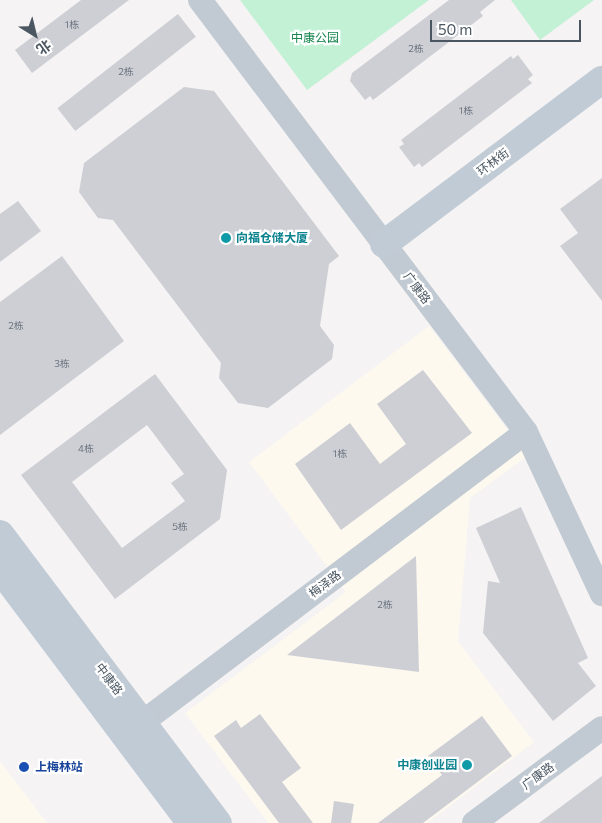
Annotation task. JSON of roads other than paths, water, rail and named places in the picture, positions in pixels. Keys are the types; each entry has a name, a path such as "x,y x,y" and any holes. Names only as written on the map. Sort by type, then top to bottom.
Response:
{"main road":[{"name":"环林街","path":"384,244 602,80"},
{"name":"中康路","path":"0,534 133,729 191,823"},
{"name":"中康路","path":"0,570 133,729 218,823"}],"street":[{"name":"广康路","path":"200,0 526,432 602,594"},
{"name":"梅泽路","path":"133,729 526,432"},
{"name":"广康路","path":"474,823 602,728"}],"place":[{"name":"向福仓储大厦","path":"226,238"},
{"name":"中康创业园","path":"467,765"},
{"name":"上梅林站","path":"24,767"}],"park label":[{"name":"中康公园","path":"315,38"}]}
